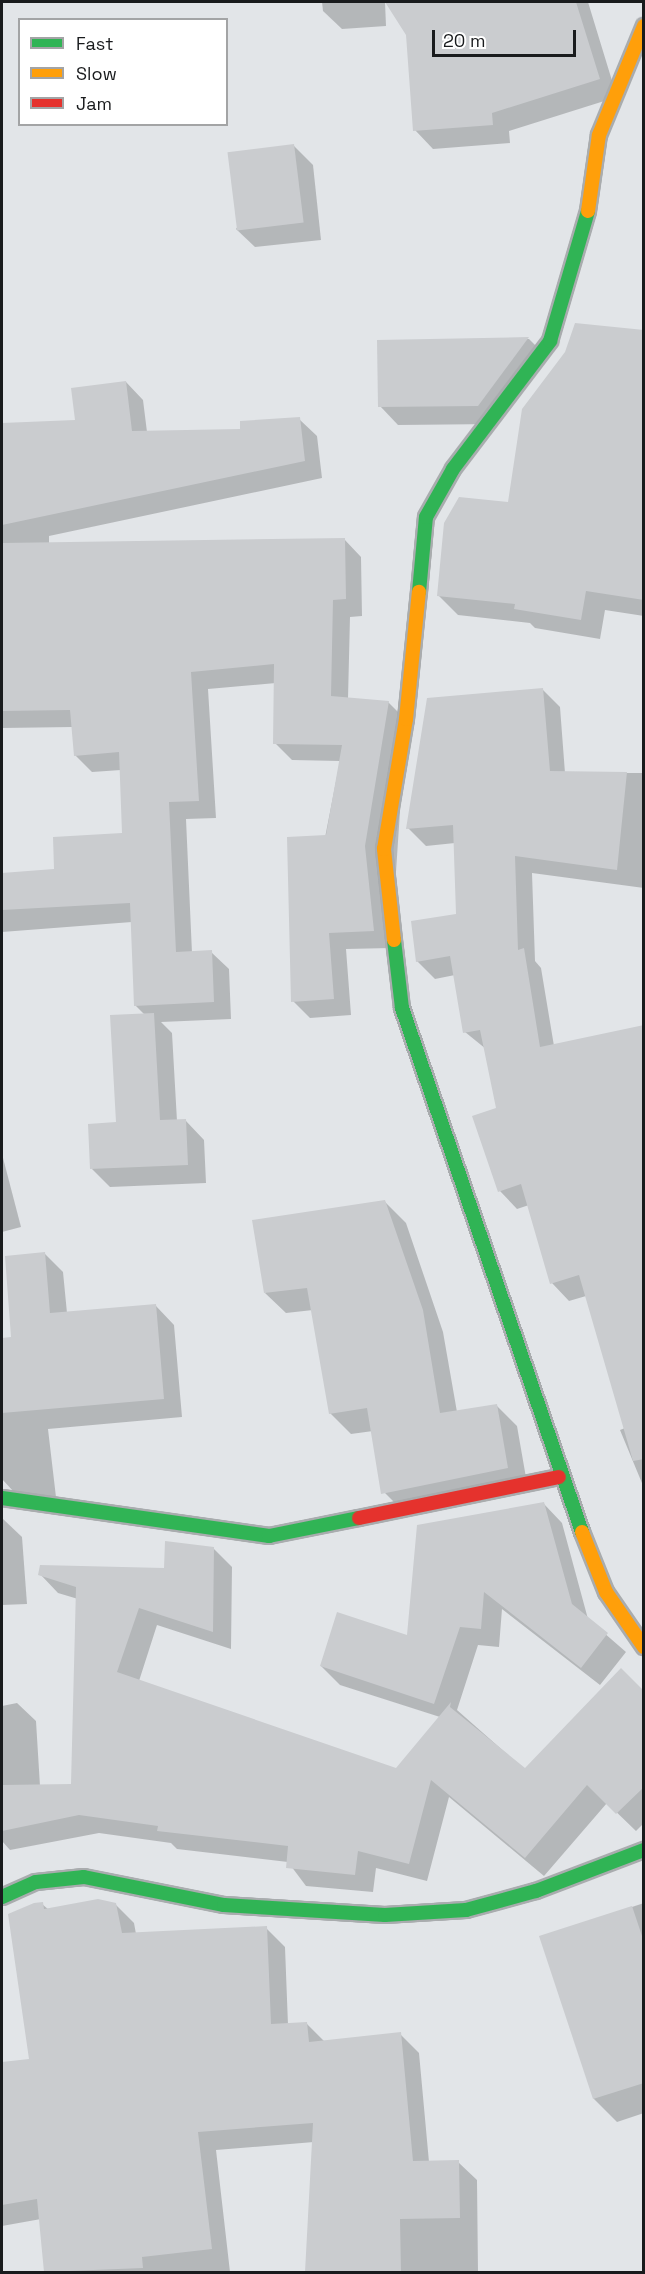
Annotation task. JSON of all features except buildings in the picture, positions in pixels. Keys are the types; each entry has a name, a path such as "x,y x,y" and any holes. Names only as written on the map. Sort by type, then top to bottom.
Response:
{"street":[{"path":"644,26 599,135 586,223 550,341 453,469 426,518 406,719 384,849 402,1008 559,1477 606,1592 644,1647"},
{"path":"2,1498 268,1536 559,1477"},
{"path":"2,1897 36,1882 84,1877 224,1905 385,1916 466,1910 536,1891 644,1850"}],"traffic: fast":[{"path":"419,592 426,517 453,469 550,341 588,211"},
{"path":"394,940 402,1008 582,1532"},
{"path":"2,1498 269,1536 359,1518"},
{"path":"2,1897 36,1882 84,1877 224,1905 385,1915 466,1910 536,1891 644,1850"}],"traffic: slow":[{"path":"588,211 599,135 644,26"},
{"path":"394,940 384,849 406,719 419,592"},
{"path":"582,1532 606,1592 644,1647"}],"traffic: jam":[{"path":"359,1518 559,1477"}]}
